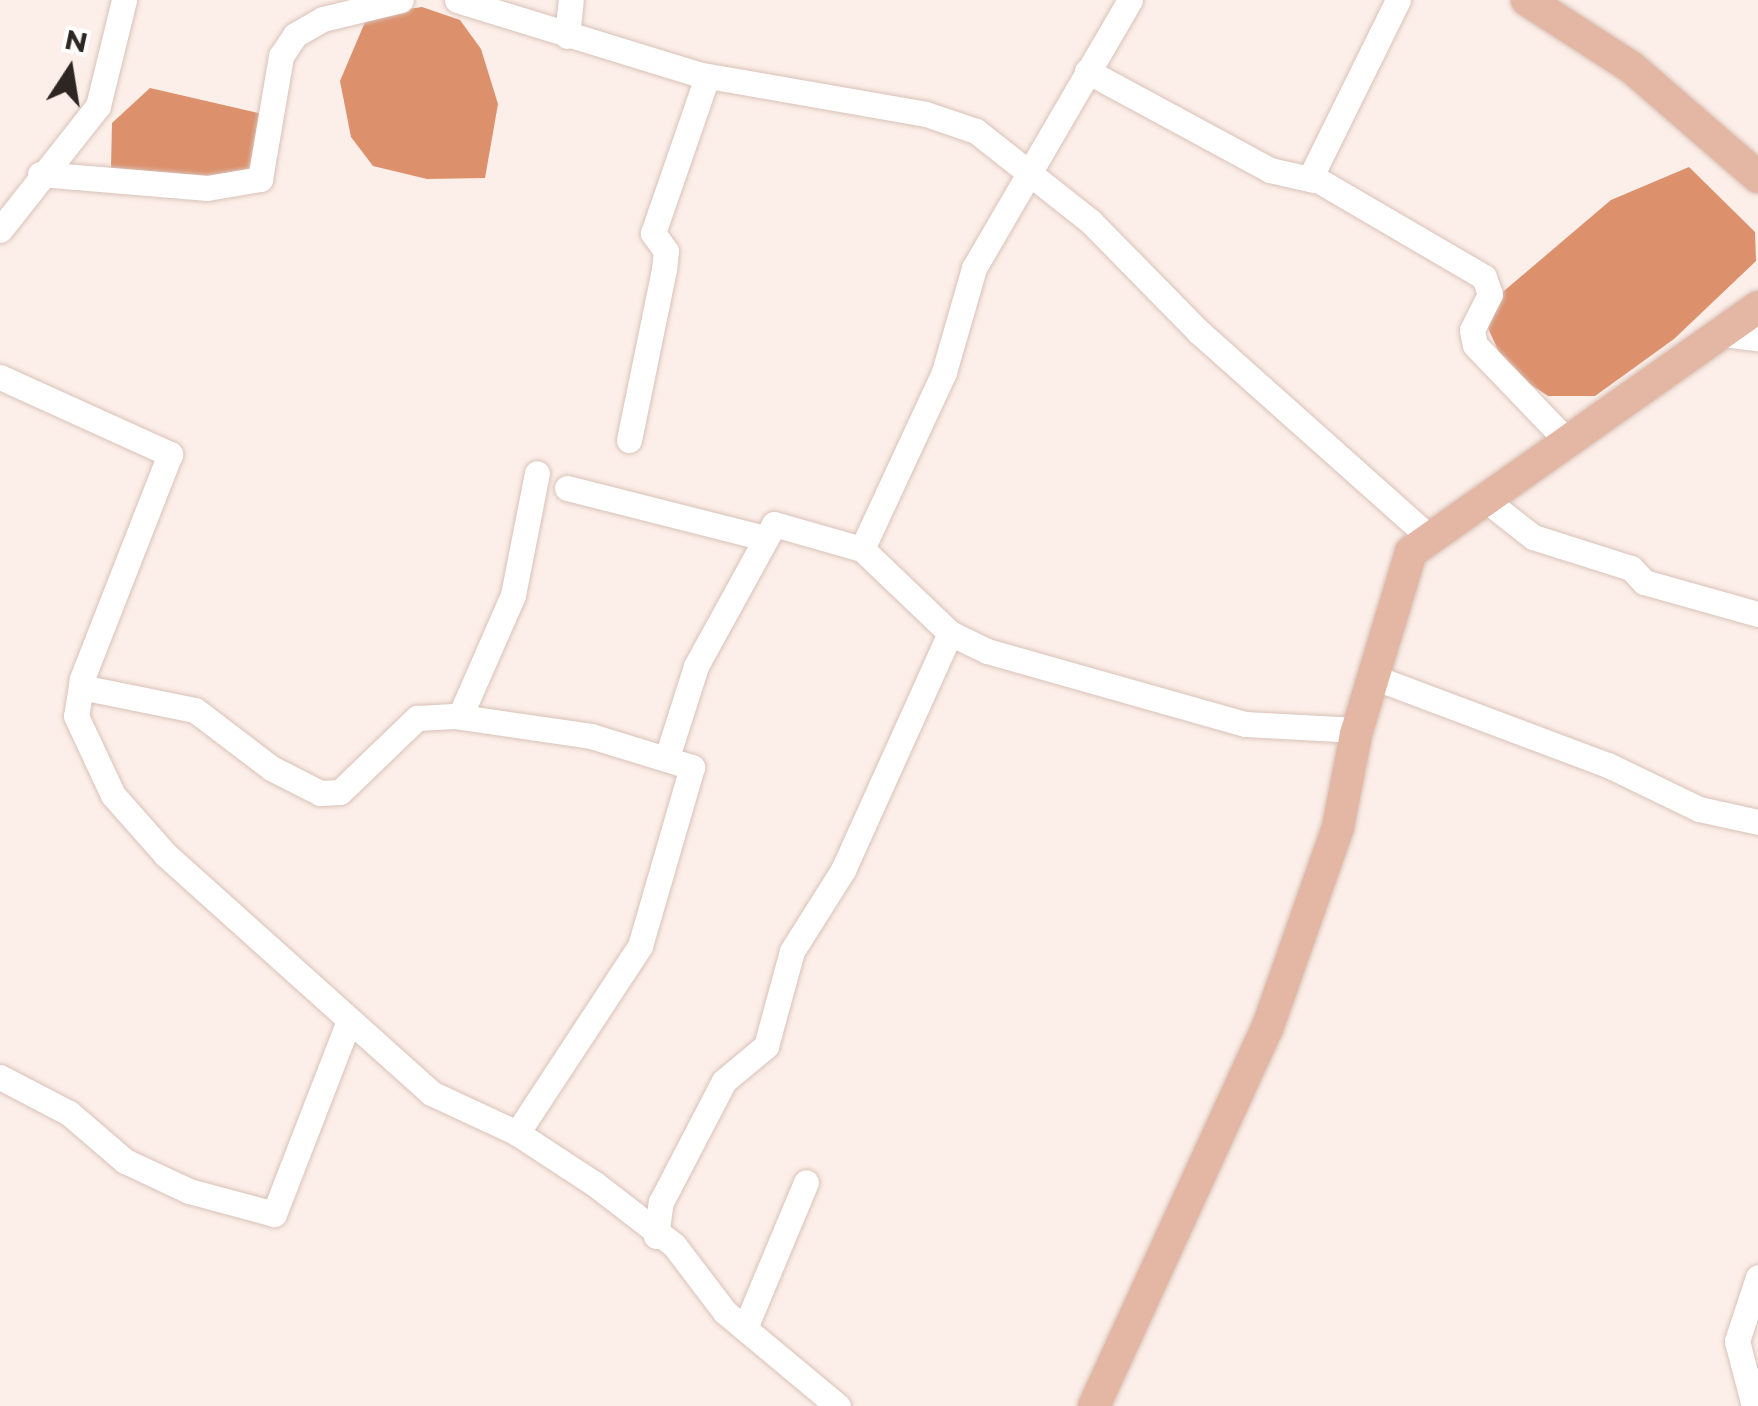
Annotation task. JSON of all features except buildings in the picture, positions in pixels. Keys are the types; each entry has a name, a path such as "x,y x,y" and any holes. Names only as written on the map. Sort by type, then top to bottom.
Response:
{"main road":[{"path":"1527,0 1588,35 1755,166"},
{"path":"1094,1406 1267,1030 1338,827 1357,730 1376,678 1399,581 1427,535 1758,308"}],"street":[{"path":"0,230 40,174 98,106 124,0"},
{"path":"40,174 206,188 260,179 282,56 295,35 323,19 401,0"},
{"path":"458,0 566,36 708,76 950,119 1029,168 1427,535"},
{"path":"566,36 571,0"},
{"path":"862,549 944,372 974,268 1130,0"},
{"path":"1314,180 1318,154 1398,0"},
{"path":"1087,71 1270,170 1314,180 1484,277 1489,300 1472,330 1481,357 1565,439"},
{"path":"629,440 664,269 666,251 653,233 708,76"},
{"path":"1722,334 1758,338"},
{"path":"0,377 170,454 81,687 76,716 113,796 166,855 348,1023 431,1093 517,1133 656,1236 674,1245 744,1328 838,1406"},
{"path":"460,716 513,594 537,472"},
{"path":"567,488 765,538"},
{"path":"1482,496 1533,537 1631,568 1644,582 1758,614"},
{"path":"668,754 696,666 774,524 862,549 950,633 1021,663 1245,724 1357,730"},
{"path":"656,1236 661,1202 724,1081 766,1046 792,951 843,870 950,633"},
{"path":"1376,678 1608,764 1698,809 1758,822"},
{"path":"81,687 195,710 271,768 320,793 340,792 417,718 460,716 668,754 692,767 692,785 640,946 517,1133"},
{"path":"0,1077 69,1113 125,1161 189,1191 274,1214 348,1023"},
{"path":"744,1328 806,1182"},
{"path":"1754,1406 1737,1341 1758,1277"}],"shaded area":[{"path":"422,7 460,20 481,49 498,104 485,178 427,179 373,166 351,137 340,81 368,15"},
{"path":"150,88 263,114 256,168 197,179 111,168 112,123"},
{"path":"1689,167 1755,232 1756,261 1674,339 1595,396 1548,396 1506,368 1488,328 1498,296 1611,200"}]}
